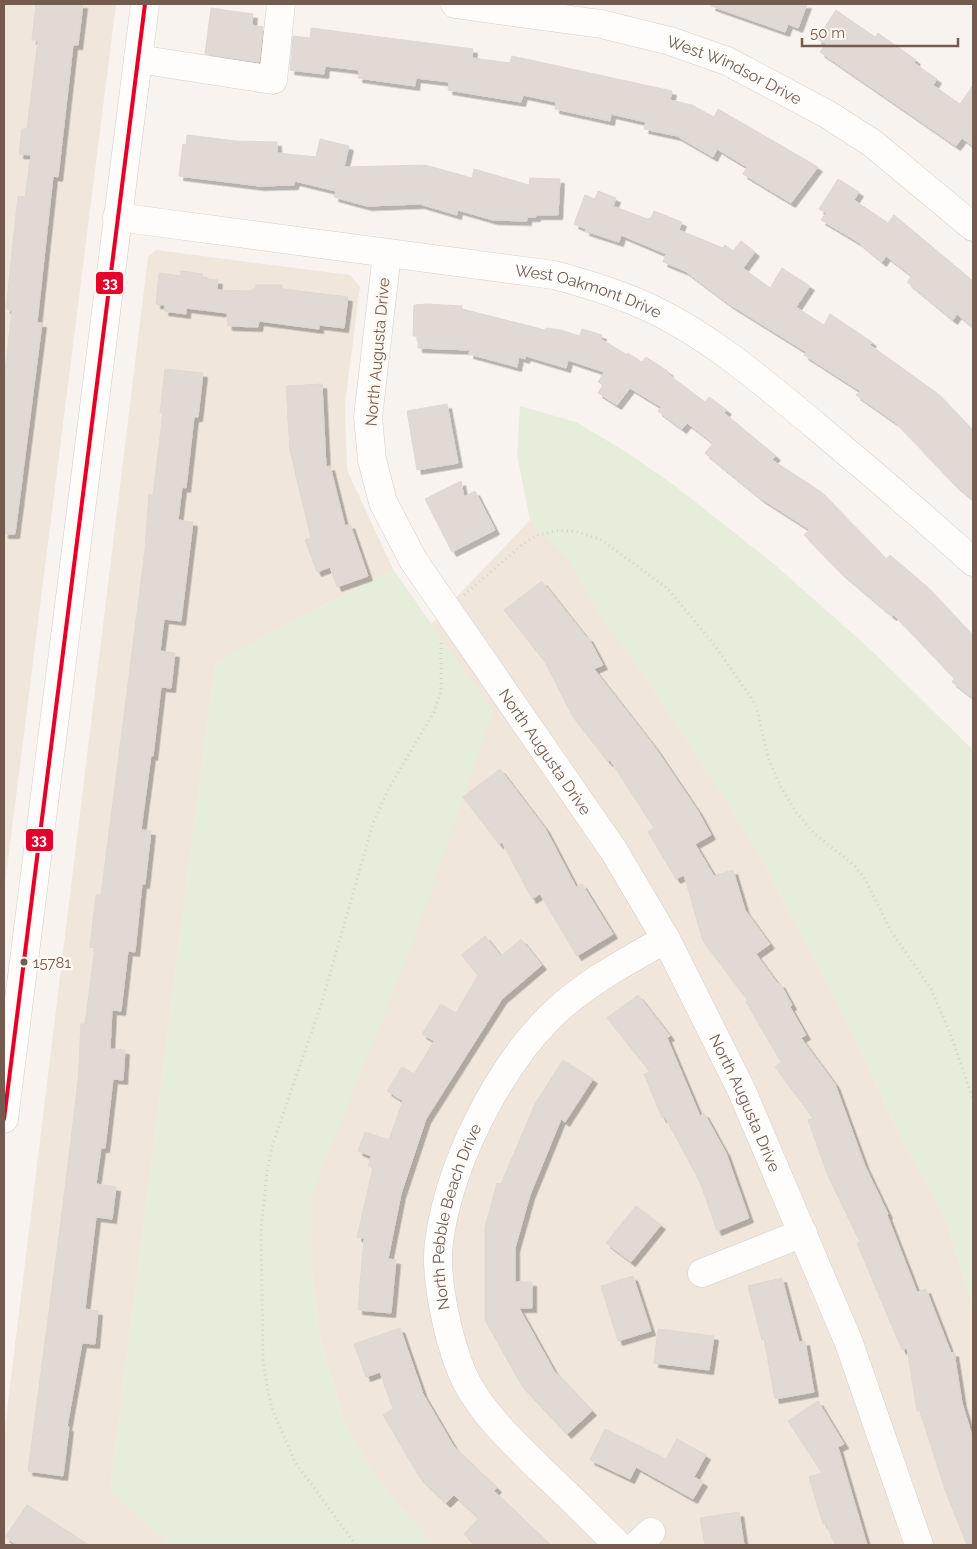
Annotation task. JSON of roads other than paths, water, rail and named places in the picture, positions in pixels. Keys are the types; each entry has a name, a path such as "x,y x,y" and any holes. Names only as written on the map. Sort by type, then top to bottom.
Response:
{"street":[{"path":"4,1119 10,1018 145,4"},
{"path":"138,58 273,80 281,4"},
{"name":"West Windsor Drive","path":"455,4 601,24 670,41 727,61 827,114 872,143 973,227"},
{"name":"West Oakmont Drive","path":"117,218 554,275 608,290 654,310 697,334 745,367 918,512 973,562"},
{"name":"North Augusta Drive","path":"386,254 368,417 372,460 382,502 413,560 614,851 666,939 741,1089 849,1343 919,1545"},
{"name":"North Pebble Beach Drive","path":"618,1545 502,1431 467,1383 446,1325 438,1274 438,1243 447,1204 471,1134 506,1071 549,1018 601,976 666,939"},
{"path":"702,1273 803,1233"}],"place":[{"name":"15781","path":"24,962"}]}
